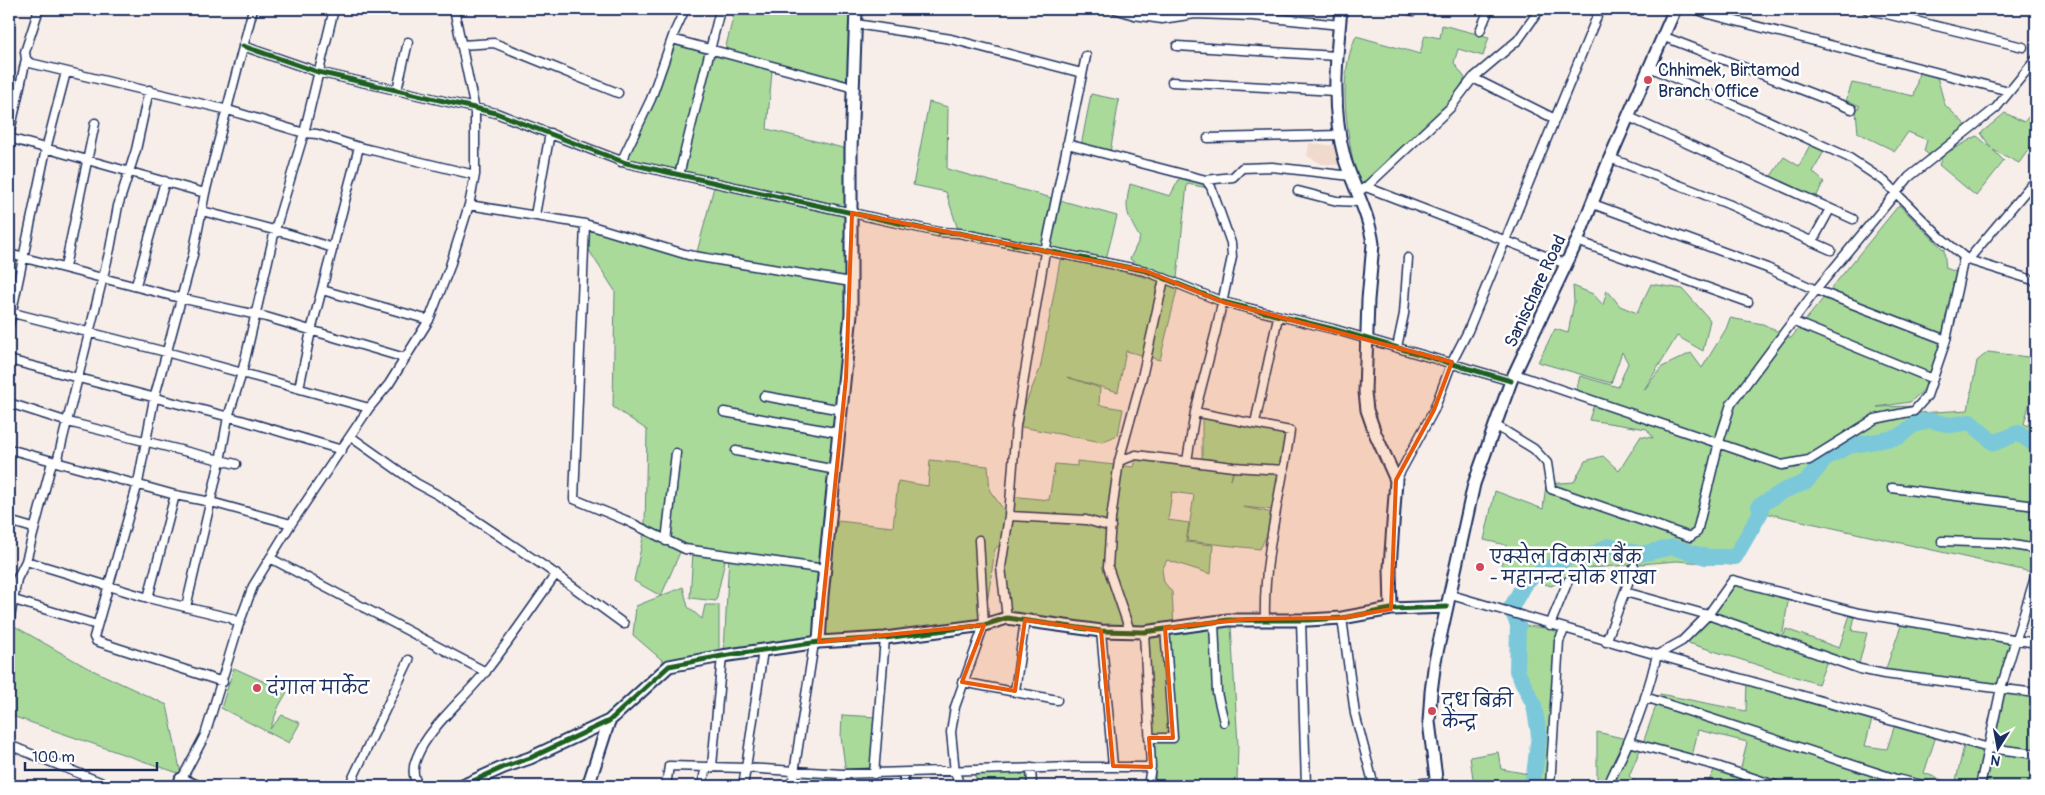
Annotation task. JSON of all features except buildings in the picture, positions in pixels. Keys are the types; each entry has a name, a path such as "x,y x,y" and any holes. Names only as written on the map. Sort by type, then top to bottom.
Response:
{"street":[{"path":"39,9 26,52 9,137 87,161 205,193"},
{"path":"223,682 96,641 94,637 138,484 144,439 193,255 205,193 253,9"},
{"path":"186,607 211,502 228,417 242,373 254,314 275,230 304,133 334,9"},
{"path":"195,786 180,782 205,735 223,682 239,624 253,586 290,524 351,437 368,408 389,384 406,358 429,320 449,269 469,206 475,175 475,110 454,9"},
{"path":"621,162 651,99 672,39 685,9"},
{"path":"792,786 817,643 842,410 851,282 851,150 856,9"},
{"path":"1115,9 1134,15 1162,19 1195,14 1254,16 1340,25"},
{"path":"1341,9 1336,56 1335,91 1340,135 1351,176 1361,193 1373,244 1365,392 1367,410 1396,480"},
{"path":"1404,9 1414,11"},
{"path":"1480,31 1488,9"},
{"path":"1298,191 1337,201 1361,193 1450,108 1473,78 1518,40 1540,9"},
{"path":"1391,609 1390,568 1396,480 1434,410 1452,362 1468,332 1600,9"},
{"name":"Sanischare Road","path":"1436,784 1429,722 1431,692 1474,484 1513,378 1577,241 1610,158 1675,9"},
{"path":"1696,9 1709,14 2008,91"},
{"path":"1866,9 2023,47"},
{"path":"679,176 720,10"},
{"path":"856,24 951,39 1082,73"},
{"path":"1662,36 1852,109"},
{"path":"672,39 854,88"},
{"path":"397,90 408,42"},
{"path":"461,45 494,43 618,92"},
{"path":"243,46 318,72 475,110 496,113 550,132 621,162 938,232 1014,244 1045,252 1146,271 1223,302 1367,338 1513,378 1718,442 1782,465 1809,460 1875,419 1914,411 1927,396 1946,340 1966,259 2030,186 2036,188"},
{"path":"1177,46 1336,56"},
{"path":"1007,618 1000,567 1009,516 1016,426 1045,252 1086,56"},
{"path":"26,58 30,63 149,90 228,110 304,133 317,134 475,175"},
{"path":"1495,424 1534,449 1547,463 1551,489 1690,537 1697,532 1718,442 1731,404 1816,290 1909,177 1996,108 2036,59"},
{"path":"1650,67 1848,157 1884,181 1940,237 1966,259 2036,281"},
{"path":"9,326 46,149 66,72"},
{"path":"1473,78 1555,120"},
{"path":"1172,82 1335,91"},
{"path":"9,623 17,579 26,561 33,528 68,422 118,206 129,173 149,90"},
{"path":"1629,117 1853,219"},
{"path":"65,267 95,122"},
{"path":"535,215 550,132"},
{"path":"1208,138 1340,135"},
{"path":"1067,144 1206,180 1233,177 1242,168 1300,169 1351,176"},
{"path":"299,388 311,332 359,146"},
{"path":"1610,158 1728,204 1831,250"},
{"path":"1188,461 1195,412 1223,302 1232,258 1231,243 1212,187 1206,180"},
{"path":"136,285 165,181"},
{"path":"1361,193 1566,264"},
{"path":"1593,204 1767,268 1816,290 1946,340"},
{"path":"469,206 585,224 688,255 851,282"},
{"path":"1812,242 1830,209"},
{"path":"202,211 275,230 333,248"},
{"path":"585,224 574,499 625,520 684,549 825,569"},
{"path":"1577,241 1748,302"},
{"path":"9,254 136,285 180,298 254,314 406,358"},
{"path":"1397,346 1404,314 1408,258"},
{"path":"1130,631 1108,567 1111,527 1119,461 1142,377 1164,279"},
{"path":"322,290 429,320"},
{"path":"11,313 166,352 368,408"},
{"path":"1255,423 1278,317"},
{"path":"1792,321 1933,378"},
{"path":"9,360 228,417 342,450"},
{"path":"764,396 842,410"},
{"path":"9,403 68,422 144,439 236,464"},
{"path":"724,412 840,432"},
{"path":"1195,412 1290,431 1269,546 1265,620"},
{"path":"351,437 556,574 624,624"},
{"path":"9,449 175,495 211,502 290,524"},
{"path":"736,451 836,470"},
{"path":"666,540 676,453"},
{"path":"1119,461 1136,455 1284,470"},
{"path":"1892,488 2036,506"},
{"path":"148,598 175,495"},
{"path":"1009,516 1086,520 1111,527"},
{"path":"9,521 33,528"},
{"path":"960,786 955,772 951,732 962,682 984,625 979,540"},
{"path":"1942,541 2002,543 2036,548"},
{"path":"270,558 486,672"},
{"path":"26,561 148,598 232,618 239,624"},
{"path":"1606,642 1634,567"},
{"path":"419,786 413,773 421,748 486,672 556,574"},
{"path":"1980,786 2001,688 2036,574"},
{"path":"9,578 17,579"},
{"path":"1608,786 1616,764 1629,742 1657,655 1682,641 1708,615 1733,580 1859,613 2036,643"},
{"path":"1550,625 1568,582"},
{"path":"1624,592 1708,615 1860,669 1884,674 2036,693"},
{"path":"1451,595 1606,642 1989,748 2036,754"},
{"path":"14,600 97,625"},
{"path":"462,786 504,767 530,758 609,721 669,666 722,656 817,643 885,638 984,625 1007,618 1101,631 1144,632 1214,622 1342,618 1391,609 1448,607"},
{"path":"1342,618 1355,714 1374,786"},
{"path":"1015,691 1025,620"},
{"path":"1301,620 1306,786"},
{"path":"1214,622 1217,693 1224,722"},
{"path":"1150,738 1173,738 1165,628"},
{"path":"1550,786 1559,641 1564,630"},
{"path":"1101,631 1113,766"},
{"path":"1144,632 1151,767 1148,786"},
{"path":"874,774 885,638"},
{"path":"743,786 764,650"},
{"path":"712,766 722,656"},
{"path":"349,786 408,660"},
{"path":"962,682 1057,700"},
{"path":"1645,697 1896,779 1927,786"},
{"path":"588,786 609,721"},
{"path":"1629,742 1717,766 1777,786"},
{"path":"9,745 110,786"},
{"path":"666,786 669,766 712,766 842,774 904,774 1113,766 1151,767"},
{"path":"702,786 704,771 712,766"},
{"path":"1031,768 1032,786"},
{"path":"840,786 842,774"},
{"path":"904,774 904,786"},
{"path":"1390,786 1436,784"}],"highlighted area":[{"path":"852,213 1146,271 1223,302 1452,362 1434,410 1396,480 1391,609 1342,618 1248,619 1165,628 1173,738 1149,738 1151,767 1113,766 1101,631 1025,620 1015,691 962,682 984,625 819,642 846,378"}],"shaded area":[{"path":"1309,143 1337,146 1341,165 1322,164 1307,156"}],"green space":[{"path":"721,9 856,9 856,24 848,23 855,25 852,82 777,66 772,71 767,129 851,150 841,410 823,590 838,521 893,527 898,481 928,486 930,460 988,466 990,491 1007,514 1010,496 1049,500 1055,464 1077,466 1077,461 1134,467 1136,457 1196,465 1196,469 1197,466 1233,470 1231,480 1234,470 1282,472 1273,510 1243,507 1273,513 1270,529 1260,549 1187,541 1194,495 1172,492 1168,520 1189,523 1186,542 1213,545 1211,574 1167,560 1162,570 1164,582 1172,592 1174,627 1152,630 1007,618 1003,542 995,549 984,625 724,652 729,555 680,545 645,527 647,430 613,407 615,291 585,244 585,224 696,256 715,183 626,163 672,44 723,58 734,14"},
{"path":"1442,25 1489,37 1483,56 1458,49 1454,63 1465,78 1454,98 1366,185 1360,186 1356,179 1345,107 1346,71 1356,36 1420,54 1425,35 1440,38"},
{"path":"1919,72 1937,77 1945,105 1973,132 1950,151 1977,136 1991,148 1981,133 2005,113 2024,122 2036,108 2036,139 2019,163 1993,150 2004,161 1976,196 1939,165 1943,155 1936,160 1924,151 1927,140 1908,132 1895,151 1858,133 1856,111 1860,106 1846,101 1852,83 1914,96"},
{"path":"1091,94 1119,100 1110,153 1081,146"},
{"path":"929,102 948,107 947,169 1117,216 1105,263 1069,257 1178,286 1160,360 1126,351 1118,392 1067,377 1100,388 1099,405 1123,409 1118,435 1102,442 1016,426 1040,369 1061,255 959,233 946,192 913,185"},
{"path":"1812,141 1824,151 1813,172 1824,182 1816,197 1771,176 1784,157 1799,166"},
{"path":"1182,174 1206,180 1208,188 1187,184 1177,278 1146,271 1130,259 1140,238 1130,218 1127,201 1130,184 1170,196"},
{"path":"1899,205 1944,250 1946,268 1961,274 1933,382 1910,402 1877,407 1916,406 1918,413 1968,410 1977,361 1988,352 2036,358 2036,379 2024,424 2028,426 2036,398 2036,573 1761,512 1732,565 1677,561 1592,568 1551,586 1525,577 1527,573 1501,565 1506,545 1484,540 1495,491 1543,509 1546,484 1574,482 1585,461 1603,456 1619,471 1641,436 1653,438 1647,429 1589,420 1594,404 1576,391 1580,376 1618,387 1628,363 1622,352 1611,383 1538,362 1555,329 1568,333 1574,302 1573,286 1593,294 1603,305 1607,290 1620,306 1637,313 1651,284 1683,289 1710,320 1703,351 1677,336 1644,390 1662,367 1691,353 1702,368 1726,329 1730,318 1763,324 1791,338"},
{"path":"1202,417 1222,418 1289,434 1283,469 1202,458"},
{"path":"644,533 681,550 661,596 634,581"},
{"path":"693,552 726,556 716,601 690,598"},
{"path":"1733,580 1789,596 1782,638 1714,614"},
{"path":"683,587 688,607 702,619 705,605 719,605 719,654 669,666 633,635 636,606"},
{"path":"1851,612 1855,615 1852,631 1867,633 1859,664 1783,639 1786,629 1839,648"},
{"path":"1711,619 1827,661 1818,684 1682,641"},
{"path":"1903,620 2016,639 2001,688 2036,693 2036,786 1706,786 1717,765 1740,772 1747,742 1698,730 1692,757 1643,743 1660,694 1746,711 1747,680 1873,715 1865,746 1887,749 1896,721 1937,733 1924,773 1955,785 1965,741 1989,748 2001,689 1884,674"},
{"path":"9,623 86,667 167,705 181,774 9,715"},
{"path":"1231,625 1238,745 1237,781 1156,786 1144,632"},
{"path":"1518,625 1564,630 1559,641 1550,786 1474,786 1470,757 1498,752 1501,769 1534,775 1539,735 1517,651"},
{"path":"234,668 287,692 270,729 282,715 300,723 289,743 221,708"},
{"path":"842,715 878,717 874,774 846,774 841,737"},
{"path":"1597,732 1643,743 1629,776 1641,786 1597,786"},
{"path":"1031,768 1031,786 978,786 974,772"},
{"path":"794,772 846,774 844,786 792,786"}],"waterway":[{"path":"1530,786 1534,775 1539,735 1534,705 1517,671 1518,625 1511,608 1526,581 1545,569 1571,557 1591,555 1608,546 1641,554 1673,547 1706,557 1735,557 1761,512 1759,506 1783,491 1806,482 1827,457 1849,446 1899,437 1912,426 1928,420 1951,425 1970,422 1994,443 2018,433 2036,443"}],"cycle path":[{"path":"243,46 318,72 496,113 626,163 938,232 959,233 1146,271 1223,302 1333,329 1511,381"},
{"path":"462,786 504,767 530,758 609,721 669,666 722,656 819,642 885,638 984,625 1007,618 1101,631 1144,632 1228,620 1342,618 1391,609 1447,607"}],"place":[{"name":"Chhimek, Birtamod Branch Office","path":"1648,80"},
{"name":"एक्सेल विकास बैंक - महानन्द चोक शाखा","path":"1480,567"},
{"name":"दंगाल मार्केट","path":"257,688"},
{"name":"दूध बिक्री केन्द्र","path":"1432,711"}]}
